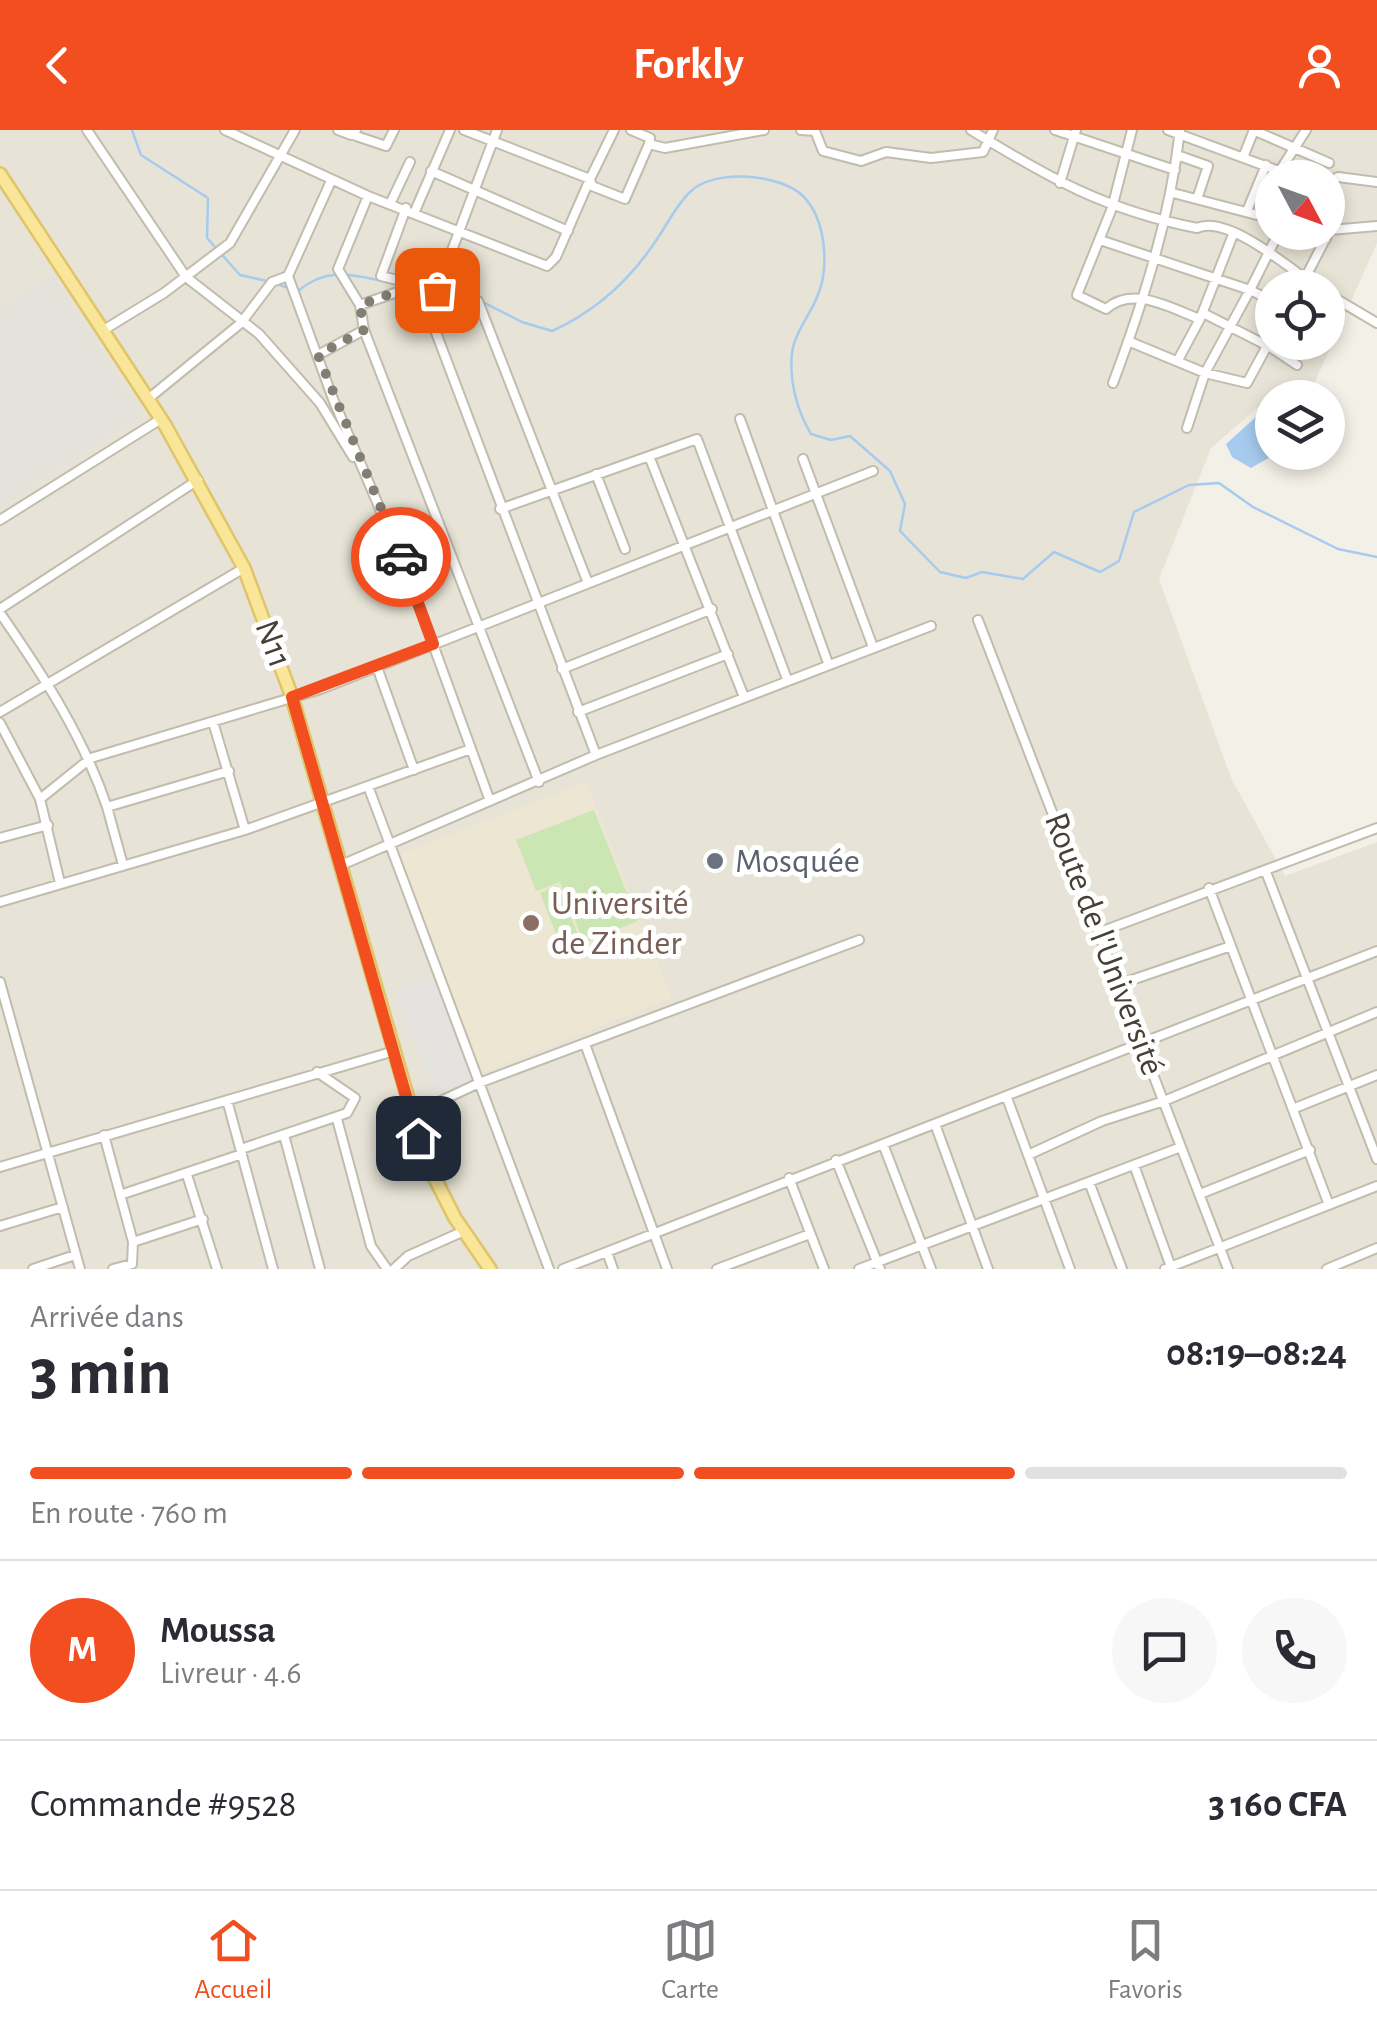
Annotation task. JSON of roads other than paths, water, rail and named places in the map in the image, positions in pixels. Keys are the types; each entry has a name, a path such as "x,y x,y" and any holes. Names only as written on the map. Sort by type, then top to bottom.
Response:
{"main road":[{"name":"N11","path":"0,174 161,419 244,568 292,697 411,1115 437,1188 490,1269"}],"street":[{"path":"87,130 186,277 258,334 320,402 368,480"},
{"path":"225,130 280,159 547,266 568,231 614,130"},
{"path":"102,332 218,253 295,130"},
{"path":"338,130 351,135 358,131 386,146 394,130"},
{"path":"450,130 381,276 418,284 427,293 455,293 478,301 588,583"},
{"path":"464,130 590,178"},
{"path":"436,293 497,130"},
{"path":"631,130 665,148 764,130"},
{"path":"801,130 816,130 823,151 861,161 886,152 930,158 970,156 983,152 991,135"},
{"path":"971,130 991,135 1060,183 1112,208 1164,222 1234,232 1269,253 1288,270"},
{"path":"1055,130 1075,133 1175,170"},
{"path":"1132,130 1112,208 1078,295 1106,308 1116,299 1144,298 1255,338"},
{"path":"1168,130 1255,160"},
{"path":"1244,155 1253,130 1323,160"},
{"path":"1287,160 1306,130"},
{"path":"1112,383 1144,298 1174,192 1180,132"},
{"path":"1060,183 1075,133"},
{"path":"590,178 592,186 625,199 650,137"},
{"path":"1177,155 1208,166 1198,196"},
{"path":"391,202 410,162"},
{"path":"431,171 568,231"},
{"path":"1345,177 1377,182"},
{"path":"331,180 288,276 433,644 468,750 490,802"},
{"path":"1174,192 1255,214"},
{"path":"1247,211 1255,192"},
{"path":"368,196 339,262 360,305 364,330 482,626 539,782"},
{"path":"1205,225 1212,201"},
{"path":"1345,227 1377,226"},
{"path":"1178,360 1201,316 1234,232"},
{"path":"1100,240 1255,292"},
{"path":"1187,428 1205,373 1270,250"},
{"path":"148,399 241,324 272,282 288,276"},
{"path":"360,305 418,284"},
{"path":"418,284 596,755"},
{"path":"1345,304 1377,323"},
{"path":"318,355 364,330"},
{"path":"1128,341 1205,373 1247,383 1261,360"},
{"path":"1291,360 1298,365"},
{"path":"0,520 161,419"},
{"path":"740,419 828,663"},
{"path":"500,508 698,439 787,678"},
{"path":"648,456 744,697"},
{"path":"803,459 873,647"},
{"path":"40,799 91,758 376,668 873,471"},
{"path":"596,474 625,549"},
{"path":"123,865 91,758 49,684 0,611 198,480"},
{"path":"0,712 244,568"},
{"path":"562,668 712,609"},
{"name":"Route de l'Université","path":"978,620 1228,1269"},
{"path":"339,866 596,755 787,678 931,626"},
{"path":"578,712 728,654"},
{"path":"376,668 414,770"},
{"path":"214,722 245,830"},
{"path":"0,724 40,799 60,883"},
{"path":"0,902 245,830 468,750"},
{"path":"107,807 229,772"},
{"path":"368,786 549,1269"},
{"path":"0,838 48,825"},
{"path":"1100,932 1377,828"},
{"path":"1266,872 1327,1032 1352,1084 1377,1159"},
{"path":"1209,888 1329,1205"},
{"path":"411,1115 479,1083 859,940"},
{"path":"1120,984 1228,946"},
{"path":"563,1269 836,1160 1007,1098 1250,998 1377,952"},
{"path":"0,982 50,1150 80,1269"},
{"path":"1028,1155 1102,1121 1164,1102 1377,1012"},
{"path":"0,1033 14,1029"},
{"path":"585,1044 668,1269"},
{"path":"0,1167 391,1052"},
{"path":"120,1195 187,1175 347,1113 355,1098 317,1072"},
{"path":"1295,1108 1377,1075"},
{"path":"1007,1098 1070,1269"},
{"path":"227,1100 274,1269"},
{"path":"336,1119 371,1246 391,1269 408,1256 464,1231"},
{"path":"935,1124 988,1269"},
{"path":"104,1135 133,1242 132,1264 112,1269"},
{"path":"284,1135 320,1269"},
{"path":"883,1144 931,1269"},
{"path":"859,1269 879,1266 921,1244 1181,1147"},
{"path":"1200,1194 1310,1150"},
{"path":"836,1160 879,1266"},
{"path":"1134,1165 1168,1268 1377,1186"},
{"path":"187,1175 218,1269"},
{"path":"790,1178 824,1269"},
{"path":"1089,1182 1122,1269"},
{"path":"0,1226 64,1206"},
{"path":"133,1242 204,1219"},
{"path":"716,1269 810,1234"},
{"path":"1328,1269 1351,1264 1377,1248"},
{"path":"607,1252 613,1269"},
{"path":"32,1269 76,1255"}],"water":[{"path":"1255,418 1255,466 1251,468 1232,457 1226,444"}],"waterway":[{"path":"132,130 141,155 208,198 207,238 240,275 267,281"},
{"path":"465,293 522,322 552,331 582,315 622,282 685,197 701,184 730,177 779,183 803,196 811,206 824,244 821,285 792,353 793,384 802,415 811,434 831,440 850,436 890,471 905,504 900,531 940,572 966,578 982,572 1023,579 1054,552 1100,572 1119,561 1134,512 1189,485 1219,483 1253,507 1338,549 1377,557"},
{"path":"298,291 330,275 388,282"},
{"path":"274,283 291,289"}],"place":[{"name":"Mosquée","path":"715,861"},
{"name":"Université de Zinder","path":"531,923"}]}
